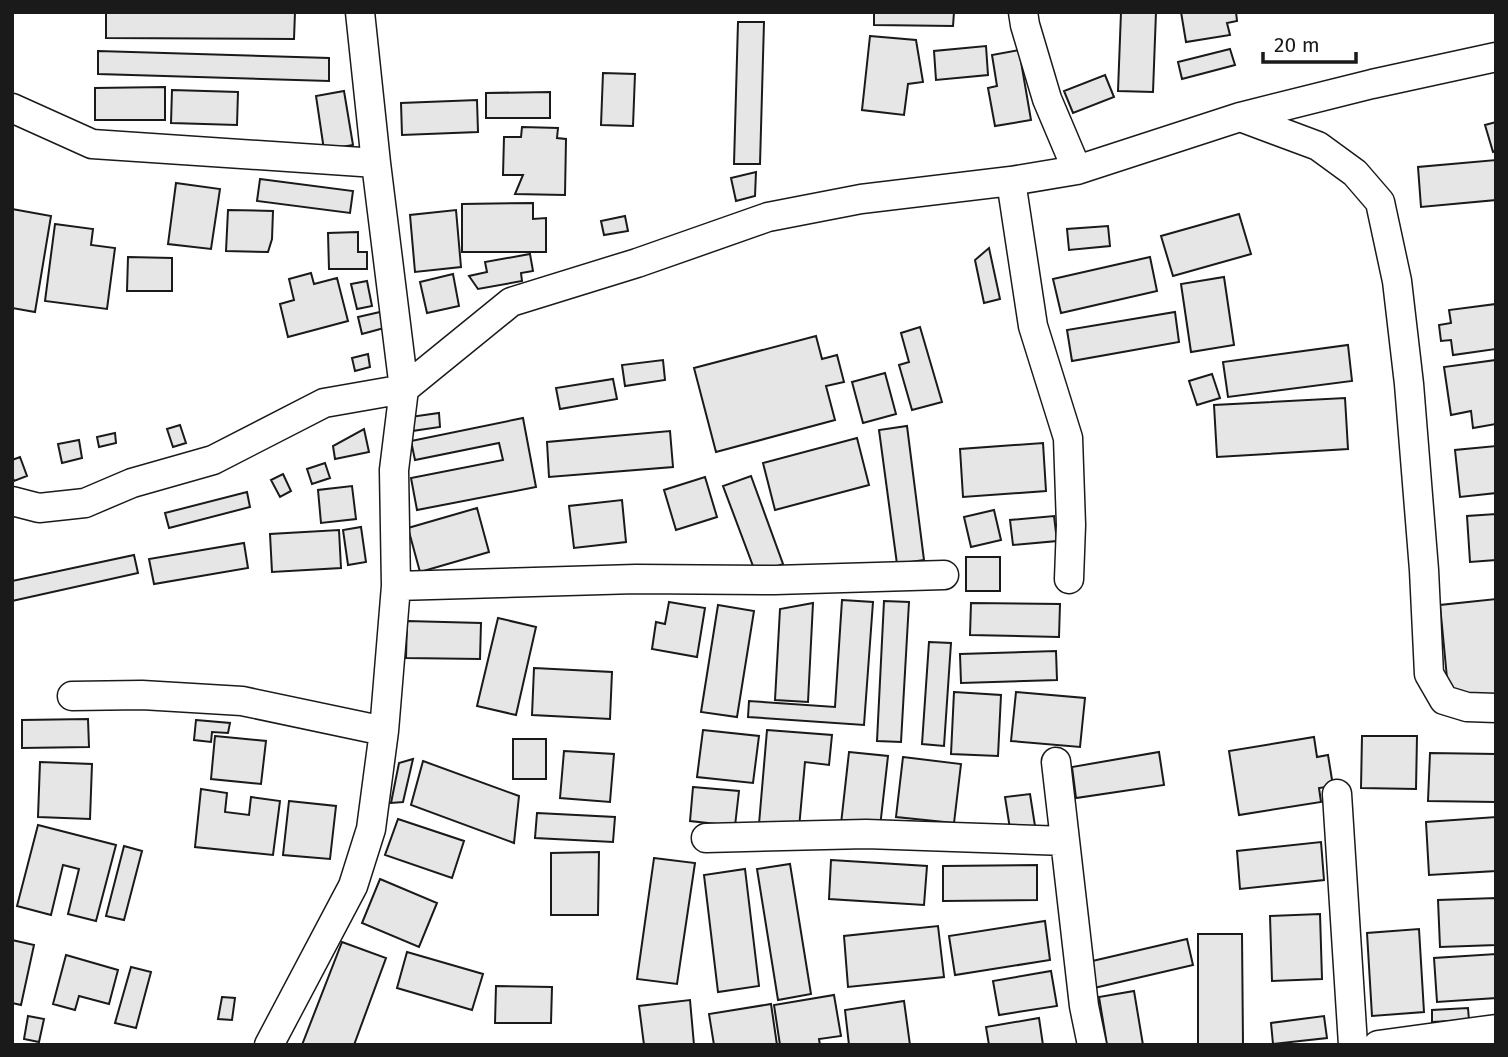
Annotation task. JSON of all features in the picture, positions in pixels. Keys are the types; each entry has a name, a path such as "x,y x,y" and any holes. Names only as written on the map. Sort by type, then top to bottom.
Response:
{"street":[{"path":"269,1045 353,886 371,829 384,731 396,586 394,470 404,389 359,12"},
{"path":"1023,12 1047,99 1077,170"},
{"path":"12,501 39,508 85,502 132,483 213,460 324,403 404,389 511,302 637,263 768,217 861,199 1011,181 1077,170 1240,117 1496,57"},
{"path":"12,108 92,144 376,163"},
{"path":"1240,117 1318,146 1356,173 1380,202 1397,281 1409,384 1424,570 1429,674 1444,699 1467,707 1496,708"},
{"path":"1011,181 1033,326 1068,438 1071,525 1069,579"},
{"path":"396,586 636,579 775,580 944,575"},
{"path":"72,696 142,695 242,701 384,731"},
{"path":"1056,762 1084,1006 1092,1045"},
{"path":"1338,794 1353,1045"},
{"path":"706,838 866,834 1065,841"},
{"path":"1378,1045 1496,1029"}],"building":[{"path":"106,12 295,12 294,39 106,38"},
{"path":"874,12 954,12 953,26 874,25"},
{"path":"1121,12 1156,12 1153,92 1118,91"},
{"path":"1181,12 1236,12 1237,21 1227,23 1230,35 1186,42"},
{"path":"738,22 764,22 760,164 734,164"},
{"path":"870,36 916,40 923,82 908,84 904,115 862,110"},
{"path":"986,46 988,75 936,80 934,51"},
{"path":"1230,49 1235,65 1182,79 1178,62"},
{"path":"1019,50 1031,120 995,126 988,88 997,86 992,55"},
{"path":"98,51 329,58 329,81 98,74"},
{"path":"603,73 635,74 633,126 601,125"},
{"path":"1105,75 1114,97 1073,113 1064,91"},
{"path":"165,87 165,120 95,120 95,88"},
{"path":"172,90 238,92 237,125 171,123"},
{"path":"344,91 353,145 324,150 316,96"},
{"path":"550,92 550,118 486,118 486,93"},
{"path":"477,100 478,132 402,135 401,103"},
{"path":"1496,122 1496,151 1493,152 1485,125"},
{"path":"522,127 558,128 557,138 566,139 565,195 515,194 523,175 503,175 504,137 521,137"},
{"path":"1496,160 1496,200 1421,207 1418,167"},
{"path":"756,172 755,196 736,201 731,178"},
{"path":"260,179 353,191 350,213 257,201"},
{"path":"176,183 220,189 211,249 168,244"},
{"path":"533,203 533,219 546,218 546,252 462,252 462,204"},
{"path":"12,209 51,216 35,312 12,308"},
{"path":"228,210 273,211 272,239 268,252 226,251"},
{"path":"456,210 461,267 415,272 410,215"},
{"path":"1239,214 1251,254 1173,276 1161,236"},
{"path":"625,216 628,231 604,235 601,221"},
{"path":"55,224 93,229 91,245 115,248 107,309 45,301"},
{"path":"1108,226 1110,246 1069,250 1067,229"},
{"path":"358,232 358,252 367,252 367,269 329,269 328,233"},
{"path":"989,248 1000,299 984,303 975,260"},
{"path":"530,254 533,271 521,273 522,281 478,289 469,276 487,272 485,262"},
{"path":"128,257 172,258 172,291 127,291"},
{"path":"1150,257 1157,291 1061,313 1053,279"},
{"path":"311,273 314,284 337,278 348,321 288,337 280,304 294,300 289,279"},
{"path":"453,274 459,306 427,313 420,282"},
{"path":"1224,277 1234,345 1191,352 1181,284"},
{"path":"367,281 372,306 357,309 351,284"},
{"path":"1496,304 1496,349 1453,355 1451,340 1441,341 1439,325 1451,323 1449,310"},
{"path":"380,312 384,328 362,334 358,317"},
{"path":"1175,312 1179,342 1072,361 1067,330"},
{"path":"920,327 942,402 912,410 899,365 909,362 901,333"},
{"path":"816,336 822,359 837,355 844,382 826,386 835,420 716,452 694,368"},
{"path":"1348,345 1352,381 1228,397 1223,362"},
{"path":"368,354 370,367 355,371 352,358"},
{"path":"663,360 665,380 625,386 622,365"},
{"path":"1496,360 1496,424 1473,428 1471,411 1451,415 1444,367"},
{"path":"885,373 896,414 863,423 852,382"},
{"path":"1212,374 1220,398 1197,405 1189,381"},
{"path":"613,379 617,399 560,409 556,388"},
{"path":"1345,398 1348,449 1217,457 1214,405"},
{"path":"439,413 440,427 412,431 410,417"},
{"path":"523,418 536,487 417,510 411,478 503,460 499,443 415,460 411,441"},
{"path":"180,425 186,443 173,447 167,429"},
{"path":"907,426 924,560 897,564 879,430"},
{"path":"364,429 369,452 335,459 333,446"},
{"path":"670,431 673,467 549,477 547,442"},
{"path":"115,433 116,443 99,447 97,437"},
{"path":"857,438 869,485 775,510 763,463"},
{"path":"79,440 82,458 62,463 58,444"},
{"path":"1043,443 1046,491 963,497 960,449"},
{"path":"1496,446 1496,493 1460,497 1455,450"},
{"path":"20,457 27,476 14,481 12,460"},
{"path":"325,463 330,478 312,484 307,469"},
{"path":"283,474 291,491 280,497 271,480"},
{"path":"751,476 783,564 756,574 723,486"},
{"path":"705,477 717,517 676,530 664,490"},
{"path":"352,486 356,519 321,523 318,490"},
{"path":"247,492 250,507 169,528 165,513"},
{"path":"622,500 626,542 574,548 569,506"},
{"path":"477,508 489,552 420,572 408,528"},
{"path":"994,510 1001,540 971,547 964,517"},
{"path":"1496,514 1496,560 1470,562 1467,516"},
{"path":"1054,516 1057,541 1013,545 1010,520"},
{"path":"361,527 366,562 348,565 343,530"},
{"path":"339,530 341,568 272,572 270,534"},
{"path":"244,543 248,568 154,584 149,559"},
{"path":"134,555 138,573 12,601 12,581"},
{"path":"966,557 1000,557 1000,591 966,591"},
{"path":"1496,599 1496,695 1449,699 1440,605"},
{"path":"842,600 873,602 864,725 748,717 749,701 835,707"},
{"path":"884,601 909,602 901,742 877,741"},
{"path":"669,602 705,608 697,657 652,649 656,622 665,624"},
{"path":"813,603 808,702 775,700 780,609"},
{"path":"971,603 1060,604 1059,637 970,635"},
{"path":"718,605 754,611 737,717 701,712"},
{"path":"498,618 536,627 516,715 477,706"},
{"path":"407,621 481,623 480,659 406,658"},
{"path":"929,642 951,643 944,746 922,744"},
{"path":"1056,651 1057,680 961,683 960,654"},
{"path":"534,668 612,672 610,719 532,715"},
{"path":"954,692 1001,695 998,756 951,754"},
{"path":"1016,692 1085,698 1080,747 1011,741"},
{"path":"88,719 89,747 22,748 22,720"},
{"path":"196,720 230,723 228,733 212,732 211,742 194,740"},
{"path":"703,730 759,736 753,783 697,777"},
{"path":"767,730 832,735 829,765 805,762 799,828 759,824"},
{"path":"215,736 266,741 261,784 211,779"},
{"path":"1362,736 1417,736 1416,789 1361,788"},
{"path":"1314,737 1317,757 1328,755 1333,786 1319,788 1321,802 1239,815 1229,751"},
{"path":"513,739 546,739 546,779 513,779"},
{"path":"564,751 614,754 610,802 560,798"},
{"path":"849,752 888,756 880,827 841,824"},
{"path":"1159,752 1164,785 1076,798 1072,767"},
{"path":"1430,753 1496,754 1496,802 1428,801"},
{"path":"903,757 961,764 954,823 896,817"},
{"path":"413,759 403,802 391,803 399,763"},
{"path":"423,761 519,796 514,843 411,805"},
{"path":"40,762 92,764 90,819 38,817"},
{"path":"693,787 739,791 735,826 690,821"},
{"path":"201,789 227,793 225,812 249,815 251,797 280,801 273,855 195,847"},
{"path":"1030,794 1035,826 1010,829 1005,797"},
{"path":"289,801 336,806 330,859 283,855"},
{"path":"537,813 615,817 613,842 535,838"},
{"path":"1496,817 1496,871 1429,875 1426,822"},
{"path":"398,819 464,841 452,878 385,855"},
{"path":"38,825 116,845 96,921 68,914 79,869 63,865 51,915 17,906"},
{"path":"1321,842 1324,880 1240,889 1237,851"},
{"path":"124,846 142,851 124,920 106,916"},
{"path":"599,852 598,915 551,915 551,853"},
{"path":"654,858 695,863 677,984 637,979"},
{"path":"831,860 927,866 924,905 829,899"},
{"path":"790,864 811,994 778,1000 757,869"},
{"path":"1037,865 1037,900 943,901 943,866"},
{"path":"745,869 759,986 718,992 704,875"},
{"path":"380,879 437,903 419,947 362,923"},
{"path":"1496,898 1496,945 1440,947 1438,900"},
{"path":"1320,914 1322,979 1272,981 1270,916"},
{"path":"1045,921 1050,960 955,975 949,936"},
{"path":"938,926 944,977 848,987 844,936"},
{"path":"1419,929 1424,1012 1372,1016 1367,933"},
{"path":"1198,934 1242,934 1243,1045 1198,1045"},
{"path":"1187,939 1193,965 1094,988 1088,962"},
{"path":"12,940 34,945 21,1005 12,1003"},
{"path":"342,942 386,958 354,1045 302,1045"},
{"path":"407,952 483,974 472,1010 397,988"},
{"path":"1496,954 1496,998 1437,1002 1434,958"},
{"path":"66,955 118,970 109,1004 79,996 75,1010 53,1004"},
{"path":"131,967 151,972 136,1028 115,1023"},
{"path":"1051,971 1057,1006 999,1015 993,981"},
{"path":"496,986 552,987 551,1023 495,1023"},
{"path":"1134,991 1143,1045 1107,1045 1099,997"},
{"path":"834,995 841,1036 819,1039 820,1045 780,1045 774,1005"},
{"path":"222,997 235,998 232,1020 218,1019"},
{"path":"690,1000 694,1045 644,1045 639,1006"},
{"path":"904,1001 910,1045 849,1045 845,1010"},
{"path":"771,1004 777,1045 714,1045 709,1014"},
{"path":"1468,1008 1469,1020 1432,1022 1432,1010"},
{"path":"28,1016 44,1019 39,1042 24,1039"},
{"path":"1324,1016 1327,1038 1273,1044 1271,1023"},
{"path":"1039,1018 1043,1045 989,1045 986,1027"}]}
